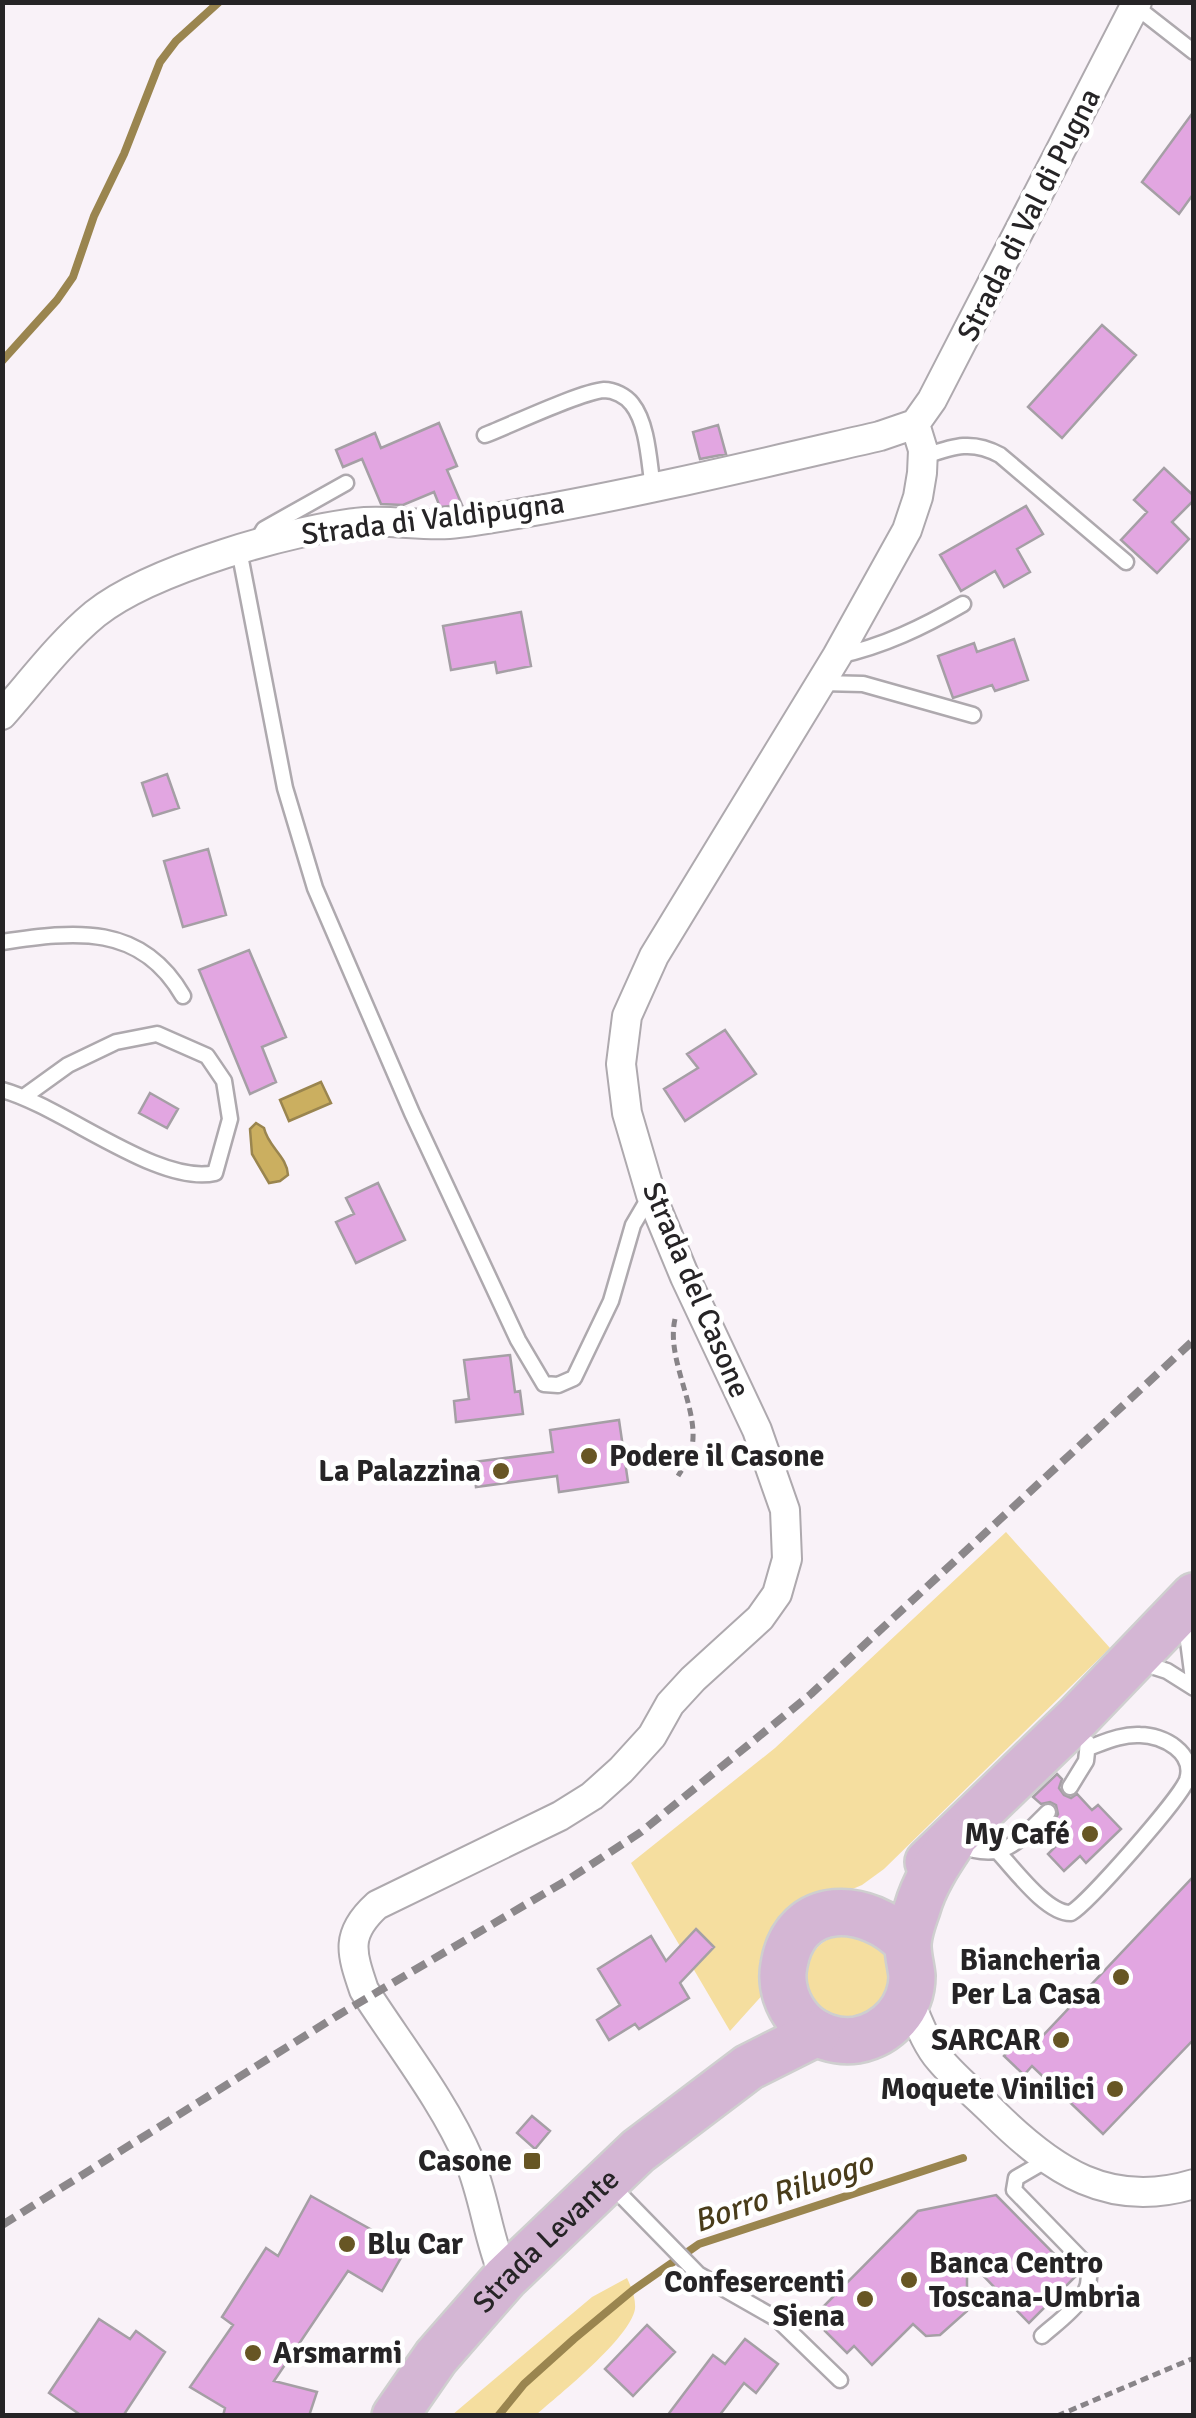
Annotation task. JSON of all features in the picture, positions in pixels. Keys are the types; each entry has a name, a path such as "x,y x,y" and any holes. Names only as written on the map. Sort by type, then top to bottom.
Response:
{"main road":[{"path":"908,1943 881,1921 864,1914 1082,1734 1131,1661 1188,1601"},
{"path":"785,1993 800,2020 816,2033 838,2040 861,2039 884,2029 908,1998 912,1973 908,1943 926,1885 952,1842"},
{"name":"Strada Levante","path":"721,2088 785,1993 784,1964 788,1950 805,1927 833,1913 864,1914"},
{"name":"Strada Levante","path":"395,2416 436,2357 505,2278 661,2131 749,2066 816,2033"}],"street":[{"name":"Strada di Val di Pugna","path":"915,424 958,354 1136,4"},
{"name":"Strada del Casone","path":"505,2278 492,2247 471,2164 364,1990 353,1938 362,1919 378,1905 560,1816 592,1796 652,1736 682,1692 760,1618 777,1594 787,1559 785,1510 757,1430 651,1196 625,1096 621,1064 627,1016 654,956 838,656 907,530 918,497 922,457 915,424"},
{"name":"Strada di Valdipugna","path":"2,715 95,614 155,578 308,531 367,522 447,524 653,488 880,436 915,424"},
{"path":"908,1998 938,2058 1046,2160 1076,2178 1109,2188 1164,2191 1194,2184"},
{"path":"861,2039 886,2037 938,2058"}],"lane":[{"path":"1136,4 1194,52"},
{"path":"485,435 605,390 620,394 633,404 639,420 653,488"},
{"path":"922,457 964,444 981,445 1000,454 1126,562"},
{"path":"346,483 264,529 246,549 292,820 314,888 428,1148 518,1340 544,1384 558,1385 574,1378 611,1301 634,1225 651,1196"},
{"path":"838,656 902,636 962,604"},
{"path":"821,682 863,684 973,716"},
{"path":"2,942 69,932 110,938 168,970 183,996"},
{"path":"2,1090 26,1096 140,1158 199,1176 216,1173 230,1118 224,1081 207,1056 158,1034 116,1042 68,1065 26,1096"},
{"path":"1188,1601 1194,1687"},
{"path":"1131,1661 1158,1666 1194,1687"},
{"path":"998,1852 1055,1910 1071,1913 1176,1800 1188,1778 1190,1764 1186,1755 1157,1738 1082,1734 1086,1762 1070,1788"},
{"path":"952,1842 980,1853 998,1852 1048,1812"},
{"path":"1042,2336 1077,2304 1091,2275 1084,2262 1014,2190 1016,2178 1046,2160"},
{"path":"607,2181 698,2274 777,2320 840,2380"}],"path":[{"path":"678,1476 691,1454 694,1434 673,1329 685,1278"},
{"path":"1057,2416 1194,2358"}],"shaded area":[{"path":"321,1082 331,1103 289,1121 280,1100"},
{"path":"256,1123 264,1128 284,1162 288,1175 280,1181 269,1183 252,1154 250,1129"},
{"path":"1006,1532 1110,1648 884,1869 862,1885 829,1899 766,1991 730,2031 631,1863 775,1748"},
{"path":"848,1934 864,1937 878,1946 887,1960 887,1992 878,2006 864,2015 848,2018 832,2015 818,2006 809,1992 806,1976 809,1960 818,1946 832,1937"},
{"path":"627,2278 635,2309 621,2335 536,2415 452,2415 592,2297"}],"building":[{"path":"1194,111 1194,193 1179,214 1142,182"},
{"path":"1102,325 1136,355 1062,438 1028,407"},
{"path":"439,423 457,466 447,470 462,505 440,507 434,492 403,505 381,504 362,459 343,467 336,450 375,433 381,448"},
{"path":"718,425 726,454 700,459 693,432"},
{"path":"1164,468 1194,500 1172,522 1189,539 1157,573 1121,540 1147,512 1134,500"},
{"path":"1026,506 1043,534 1017,549 1030,572 1004,587 995,571 961,591 940,555"},
{"path":"521,612 531,666 497,673 495,662 451,670 443,626"},
{"path":"1014,639 1028,680 995,691 992,685 953,698 938,656 974,643 977,652"},
{"path":"167,774 179,808 153,816 142,783"},
{"path":"208,849 226,915 183,927 164,861"},
{"path":"249,950 286,1037 262,1047 276,1082 250,1094 199,970"},
{"path":"725,1030 756,1074 685,1121 664,1089 698,1068 687,1054"},
{"path":"150,1093 178,1109 167,1128 139,1113"},
{"path":"378,1183 405,1240 356,1263 336,1222 354,1214 346,1198"},
{"path":"510,1355 515,1392 520,1391 523,1414 456,1422 454,1401 469,1399 464,1360"},
{"name":"Podere il Casone","path":"619,1420 628,1482 559,1492 557,1476 476,1487 473,1462 553,1452 550,1430"},
{"path":"1057,1774 1062,1779 1059,1788 1064,1795 1071,1798 1077,1794 1092,1810 1098,1805 1121,1829 1086,1863 1080,1856 1064,1871 1048,1854 1069,1833 1055,1820 1056,1805 1041,1804 1033,1797"},
{"path":"1194,1876 1194,2039 1103,2134 1032,2066 1024,2075 1004,2056 1024,2035 1034,2045"},
{"path":"696,1929 714,1947 680,1983 689,1998 639,2029 635,2024 609,2040 597,2020 620,2005 598,1969 651,1936 666,1961"},
{"path":"532,2116 550,2131 535,2149 517,2133"},
{"path":"996,2195 1076,2276 1029,2323 967,2259 967,2311 940,2335 926,2336 913,2324 872,2365 854,2346 847,2353 825,2331 833,2323 820,2310 918,2211"},
{"name":"Arsmarmi","path":"311,2196 406,2249 382,2291 348,2271 274,2381 317,2392 309,2416 223,2416 225,2408 190,2387 233,2325 222,2317 266,2248 278,2256"},
{"path":"99,2319 130,2339 136,2331 165,2352 123,2416 82,2416 49,2393"},
{"path":"647,2325 675,2352 633,2396 605,2369"},
{"path":"745,2339 778,2364 756,2393 744,2383 719,2416 667,2416 713,2355 725,2364"}],"waterway":[{"path":"2,361 73,277 94,216 124,154 160,62 176,41 219,2"},
{"name":"Borro Riluogo","path":"498,2416 524,2384 574,2339 633,2290 699,2244 963,2158"}],"railway":[{"path":"2,2225 641,1832 811,1694 1194,1340"}],"place":[{"name":"Podere il Casone","path":"589,1456"},
{"name":"La Palazzina","path":"501,1471"},
{"name":"My Café","path":"1090,1834"},
{"name":"Biancheria Per La Casa","path":"1121,1977"},
{"name":"SARCAR","path":"1061,2040"},
{"name":"Moquete Vinilici","path":"1115,2089"},
{"name":"Casone","path":"532,2161"},
{"name":"Blu Car","path":"347,2244"},
{"name":"Banca Centro Toscana-Umbria","path":"909,2280"},
{"name":"Confesercenti Siena","path":"865,2299"},
{"name":"Arsmarmi","path":"253,2353"}]}
